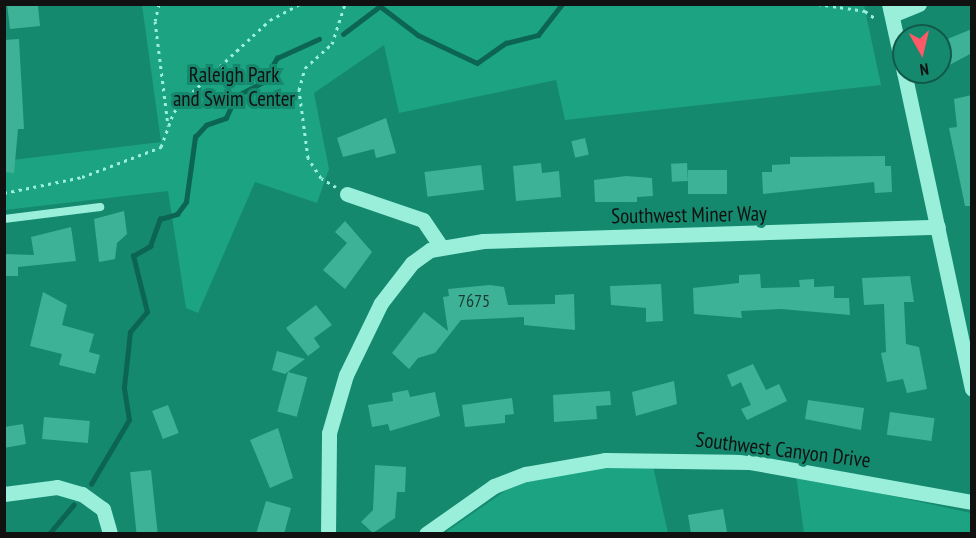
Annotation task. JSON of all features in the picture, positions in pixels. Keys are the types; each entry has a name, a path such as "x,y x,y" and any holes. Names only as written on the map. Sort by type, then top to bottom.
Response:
{"street":[{"path":"892,15 919,4"},
{"path":"907,84 972,389"},
{"path":"347,194 423,220 441,247"},
{"name":"Southwest Miner Way","path":"328,534 329,434 346,375 381,303 403,273 421,256 441,247 483,241 938,228"},
{"name":"Southwest Canyon Drive","path":"426,534 494,486 537,471 605,460 750,462 972,502"},
{"path":"4,494 57,487 82,494 103,509 110,534"}],"lane":[{"path":"4,219 100,207"}],"path":[{"path":"159,4 155,21 168,128"},
{"path":"4,193 82,177 164,144 168,128 187,97 270,20 300,4"},
{"path":"345,4 332,44 305,68 299,90 308,158 321,177 347,194"},
{"path":"818,4 892,15"}],"green space":[{"name":"Raleigh Park and Swim Center","path":"142,5 864,5 881,85 565,120 556,80 399,113 384,45 314,93 329,169 317,203 255,182 198,313 186,308 168,191 5,210 4,161 161,142"},
{"path":"653,466 668,533 443,534 515,484 599,468"},
{"path":"796,475 971,513 971,533 804,533"}],"building":[{"path":"7,4 38,6 40,26 10,29"},
{"path":"972,29 972,53 952,64 952,37"},
{"path":"19,39 24,129 18,129 14,173 4,172 4,40"},
{"path":"972,95 972,206 965,206 949,128 957,127 954,99"},
{"path":"386,118 396,153 376,158 374,149 343,157 337,138"},
{"path":"585,138 589,155 575,158 571,141"},
{"path":"885,156 885,166 891,166 892,192 875,193 874,182 763,194 762,172 772,172 772,165 790,164 790,157"},
{"path":"541,163 542,173 559,171 561,197 516,201 513,166"},
{"path":"687,163 688,181 672,182 671,164"},
{"path":"481,165 484,190 427,197 424,172"},
{"path":"688,170 727,170 727,194 688,194"},
{"path":"626,176 652,178 653,196 637,197 637,202 595,202 594,180"},
{"path":"124,211 127,234 117,243 115,259 99,262 94,219"},
{"path":"345,221 372,252 345,289 323,270 347,243 335,232"},
{"path":"71,227 76,261 18,267 18,276 4,276 4,254 34,255 31,237"},
{"path":"760,274 761,288 800,287 799,280 814,279 814,287 834,286 834,298 849,298 850,315 781,309 741,311 742,318 694,314 693,288 739,283 739,275"},
{"path":"910,276 914,302 904,302 906,344 919,347 927,389 907,393 903,379 887,382 881,353 886,352 884,304 864,305 862,278"},
{"path":"661,284 663,321 646,322 646,308 611,305 610,286"},
{"path":"490,285 504,287 508,305 555,304 555,295 574,294 575,330 524,325 524,317 461,320 435,353 418,358 409,369 392,353 424,312 448,331 443,297 449,296 448,289"},
{"path":"43,292 67,305 62,325 94,334 89,352 100,355 95,374 59,365 62,354 30,346"},
{"path":"316,305 332,325 314,338 320,347 308,356 286,328"},
{"path":"277,351 305,359 285,374 272,370"},
{"path":"753,364 766,390 779,384 787,401 747,420 741,409 751,405 741,382 732,387 727,375"},
{"path":"288,372 307,377 297,417 277,412"},
{"path":"674,381 677,404 636,416 632,392"},
{"path":"408,390 410,397 435,392 440,416 390,431 388,424 372,427 368,405 393,401 392,393"},
{"path":"610,391 611,405 596,406 597,419 554,422 553,395"},
{"path":"512,398 514,414 505,415 505,423 465,427 462,405"},
{"path":"808,400 864,408 861,430 805,419"},
{"path":"168,405 179,433 163,439 152,411"},
{"path":"890,412 935,418 931,441 887,435"},
{"path":"44,417 90,421 88,443 42,439"},
{"path":"23,424 26,444 4,448 4,427"},
{"path":"278,428 293,478 270,488 250,440"},
{"path":"375,465 406,467 405,492 397,492 395,518 373,533 361,522 373,510"},
{"path":"151,470 158,534 137,534 130,472"},
{"path":"266,501 291,508 284,534 256,534"},
{"path":"723,509 727,532 691,534 688,515"}],"waterway":[{"path":"343,34 380,6 418,35 477,63 506,43 538,35 562,4"},
{"path":"91,484 129,420 124,387 130,332 147,312 133,256 150,246 160,219 177,214 186,202 195,137 206,125 226,118 236,96 263,82 277,58 319,39"},
{"path":"49,534 73,505"}]}
